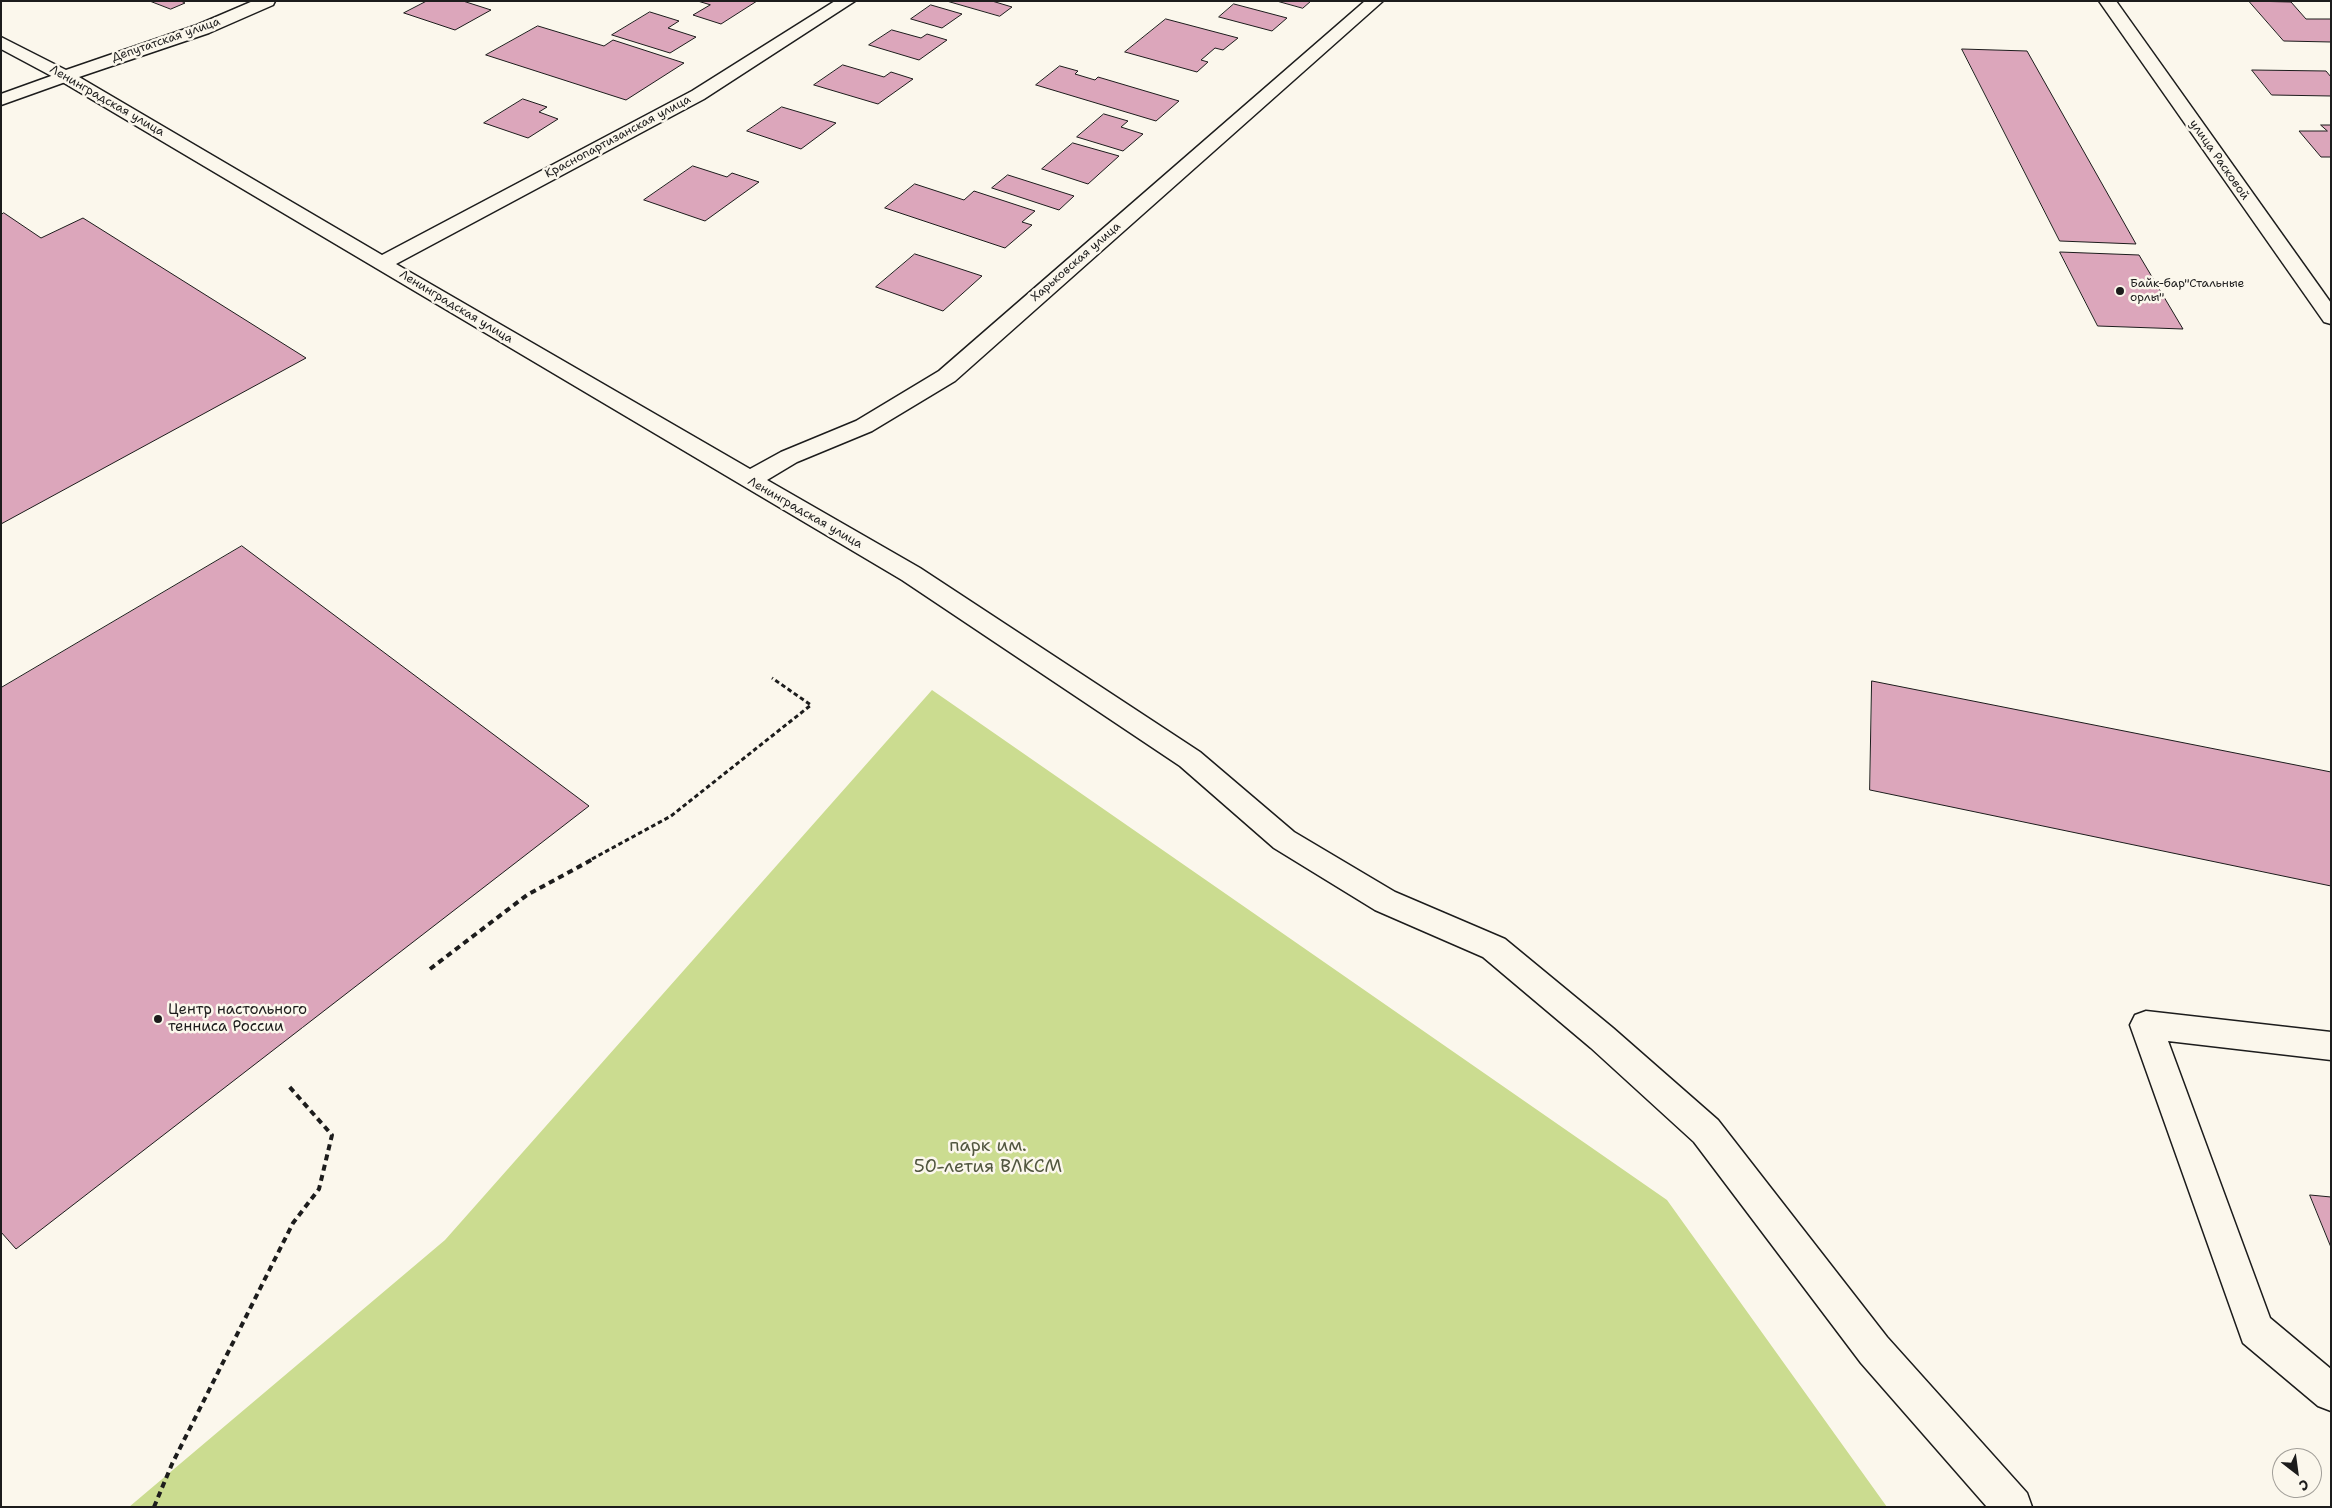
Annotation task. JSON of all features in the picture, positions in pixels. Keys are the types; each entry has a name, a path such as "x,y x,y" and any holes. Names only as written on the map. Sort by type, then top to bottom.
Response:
{"street":[{"name":"Депутатская улица","path":"1,100 203,29 266,1"},
{"name":"Краснопартизанская улица","path":"382,263 698,95 847,1"},
{"name":"Харьковская улица","path":"748,480 790,457 864,426 947,376 1375,1"},
{"name":"улица Расковой","path":"2107,1 2331,318"},
{"name":"Ленинградская улица","path":"1,42 65,76 910,574 1190,759 1284,840 1385,901 1494,948 1602,1038 1706,1131 1874,1350 2013,1507"},
{"path":"2331,1046 2146,1025 2256,1330 2331,1393"}],"path":[{"path":"430,969 527,895 671,816 811,705 772,678"},
{"path":"154,1507 172,1464 293,1223 320,1189 332,1135 287,1084"}],"green space":[{"name":"парк им. 50-летия ВЛКСМ","path":"932,690 1667,1200 1887,1507 129,1507 445,1240"}],"building":[{"path":"150,1 181,1 185,3 171,9"},
{"path":"427,1 463,1 491,10 455,30 404,13"},
{"path":"698,1 757,1 721,24 693,15 710,5"},
{"path":"947,1 992,1 1012,7 1000,16"},
{"path":"1277,1 1311,1 1303,8"},
{"path":"2249,1 2291,2 2306,19 2331,19 2331,42 2284,41"},
{"path":"1234,4 1287,18 1272,31 1219,17"},
{"path":"931,5 962,14 942,28 911,19"},
{"path":"650,12 679,21 668,28 696,37 670,53 612,35"},
{"path":"1166,19 1238,38 1223,50 1215,48 1201,60 1208,62 1197,72 1125,52"},
{"path":"538,26 604,46 613,40 684,63 626,100 486,55"},
{"path":"892,30 921,38 927,34 947,40 919,60 869,45"},
{"path":"1962,49 2027,51 2136,244 2060,241"},
{"path":"843,65 884,77 891,72 913,79 878,104 814,85"},
{"path":"1060,66 1078,71 1075,74 1095,80 1098,77 1179,101 1156,121 1036,85"},
{"path":"2252,70 2326,71 2331,77 2331,96 2272,95"},
{"path":"523,99 547,107 539,112 558,119 528,138 484,123"},
{"path":"782,107 836,123 801,149 747,131"},
{"path":"1104,114 1128,121 1121,127 1143,134 1123,151 1077,137"},
{"path":"2321,125 2331,125 2331,157 2321,157 2299,131 2327,131"},
{"path":"1073,143 1119,156 1088,184 1042,169"},
{"path":"693,166 727,177 732,173 759,182 705,221 644,200"},
{"path":"1008,175 1074,196 1059,210 992,188"},
{"path":"915,184 964,200 974,191 1035,211 1022,222 1032,225 1005,248 885,208"},
{"path":"4,213 41,238 83,218 306,358 1,524 1,215"},
{"name":"Байк-бар\"Стальные орлы\"","path":"2060,252 2139,255 2183,329 2098,326"},
{"path":"915,254 982,276 943,311 876,287"},
{"name":"Центр настольного тенниса России","path":"242,546 589,806 16,1249 1,1232 1,688"},
{"path":"1872,681 2331,772 2331,886 1870,790"},
{"path":"2310,1195 2331,1197 2331,1247"}],"place":[{"name":"Байк-бар\"Стальные орлы\"","path":"2120,291"},
{"name":"Центр настольного тенниса России","path":"158,1019"}]}
